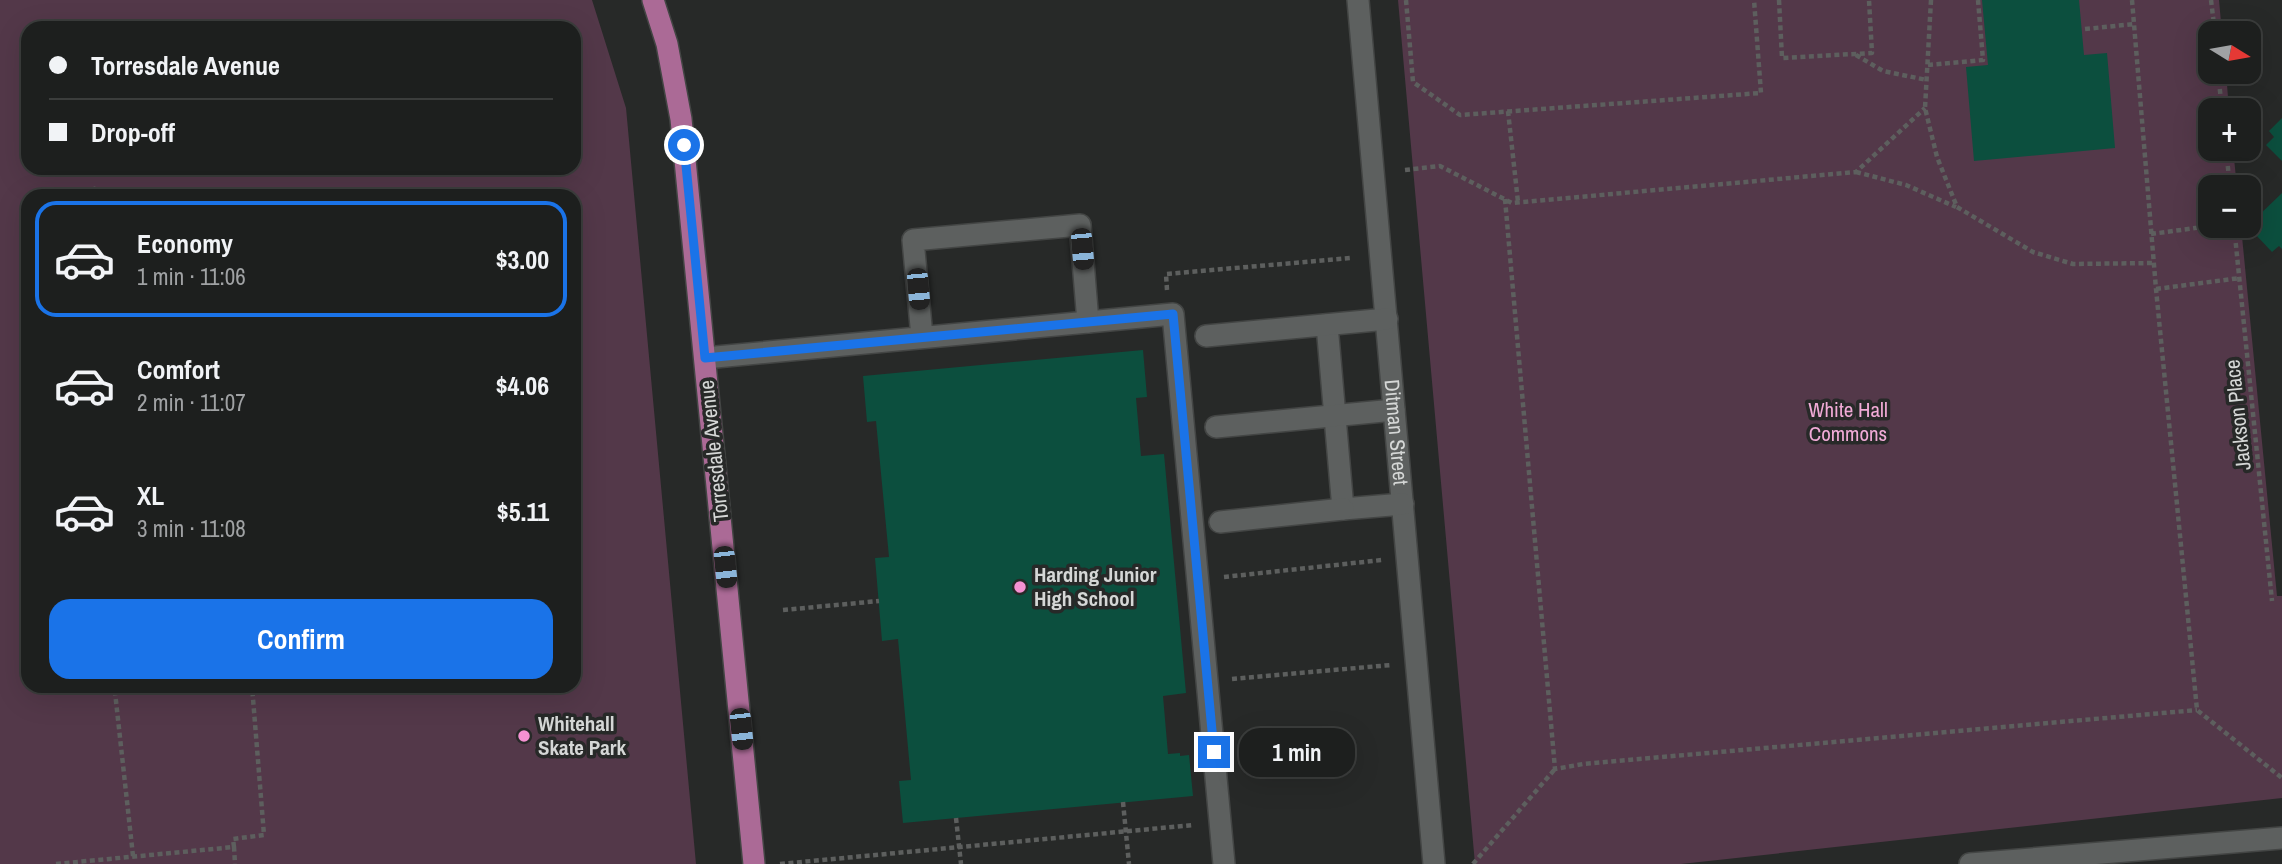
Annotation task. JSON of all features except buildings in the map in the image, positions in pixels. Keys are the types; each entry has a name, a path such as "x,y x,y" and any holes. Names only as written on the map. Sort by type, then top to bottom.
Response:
{"main road":[{"name":"Torresdale Avenue","path":"653,0 667,44 681,119 754,864"}],"street":[{"name":"Ditman Street","path":"1358,0 1434,864"},
{"path":"922,337 913,240 1080,225 1088,322"},
{"path":"705,358 1173,314 1224,864"},
{"path":"1206,336 1387,319"},
{"path":"1327,325 1343,509"},
{"path":"1216,427 1394,411"},
{"path":"1220,522 1403,503"},
{"path":"1970,864 2075,860 2282,838"}],"path":[{"path":"1406,0 1413,82 1460,114 1761,93 1754,0"},
{"path":"1779,0 1782,58 1872,53 1868,0"},
{"path":"1931,0 1925,108 1937,157 1957,207"},
{"path":"1927,65 1983,60 1978,0"},
{"path":"2132,0 2156,289 2197,710"},
{"path":"2211,0 2214,21"},
{"path":"2085,29 2134,24"},
{"path":"1855,54 1883,71 1927,80"},
{"path":"1856,172 1925,108"},
{"path":"1508,111 1518,202"},
{"path":"1405,170 1440,166 1512,202 1856,172 1906,185 1957,207 2033,252 2073,264 2154,263"},
{"path":"1505,199 1555,769"},
{"path":"2151,234 2198,228"},
{"name":"Jackson Place","path":"2235,238 2272,601"},
{"path":"1168,314 1166,274 1351,258"},
{"path":"2156,289 2240,278"},
{"path":"1198,579 1408,558"},
{"path":"783,610 878,601"},
{"path":"1207,681 1416,663"},
{"path":"115,693 133,856"},
{"path":"235,864 233,839 264,835 253,693"},
{"path":"1473,864 1555,769 1583,764 2197,710 2282,778"},
{"path":"1123,802 1129,864"},
{"path":"956,818 961,864"},
{"path":"776,864 1220,822"},
{"path":"58,864 234,847"}],"green space":[{"path":"0,0 592,0 626,108 696,864 0,864"},
{"name":"White Hall Commons","path":"1398,0 2219,0 2221,21 2198,21 2198,84 2227,84 2228,98 2198,98 2198,161 2234,161 2236,175 2198,175 2198,238 2242,238 2277,596 2282,596 2282,798 1681,864 1475,864"}],"place":[{"name":"Harding Junior High School","path":"1020,587"},
{"name":"Whitehall Skate Park","path":"524,736"}],"route":[{"path":"684,145 705,358 1173,314 1214,752"}]}
